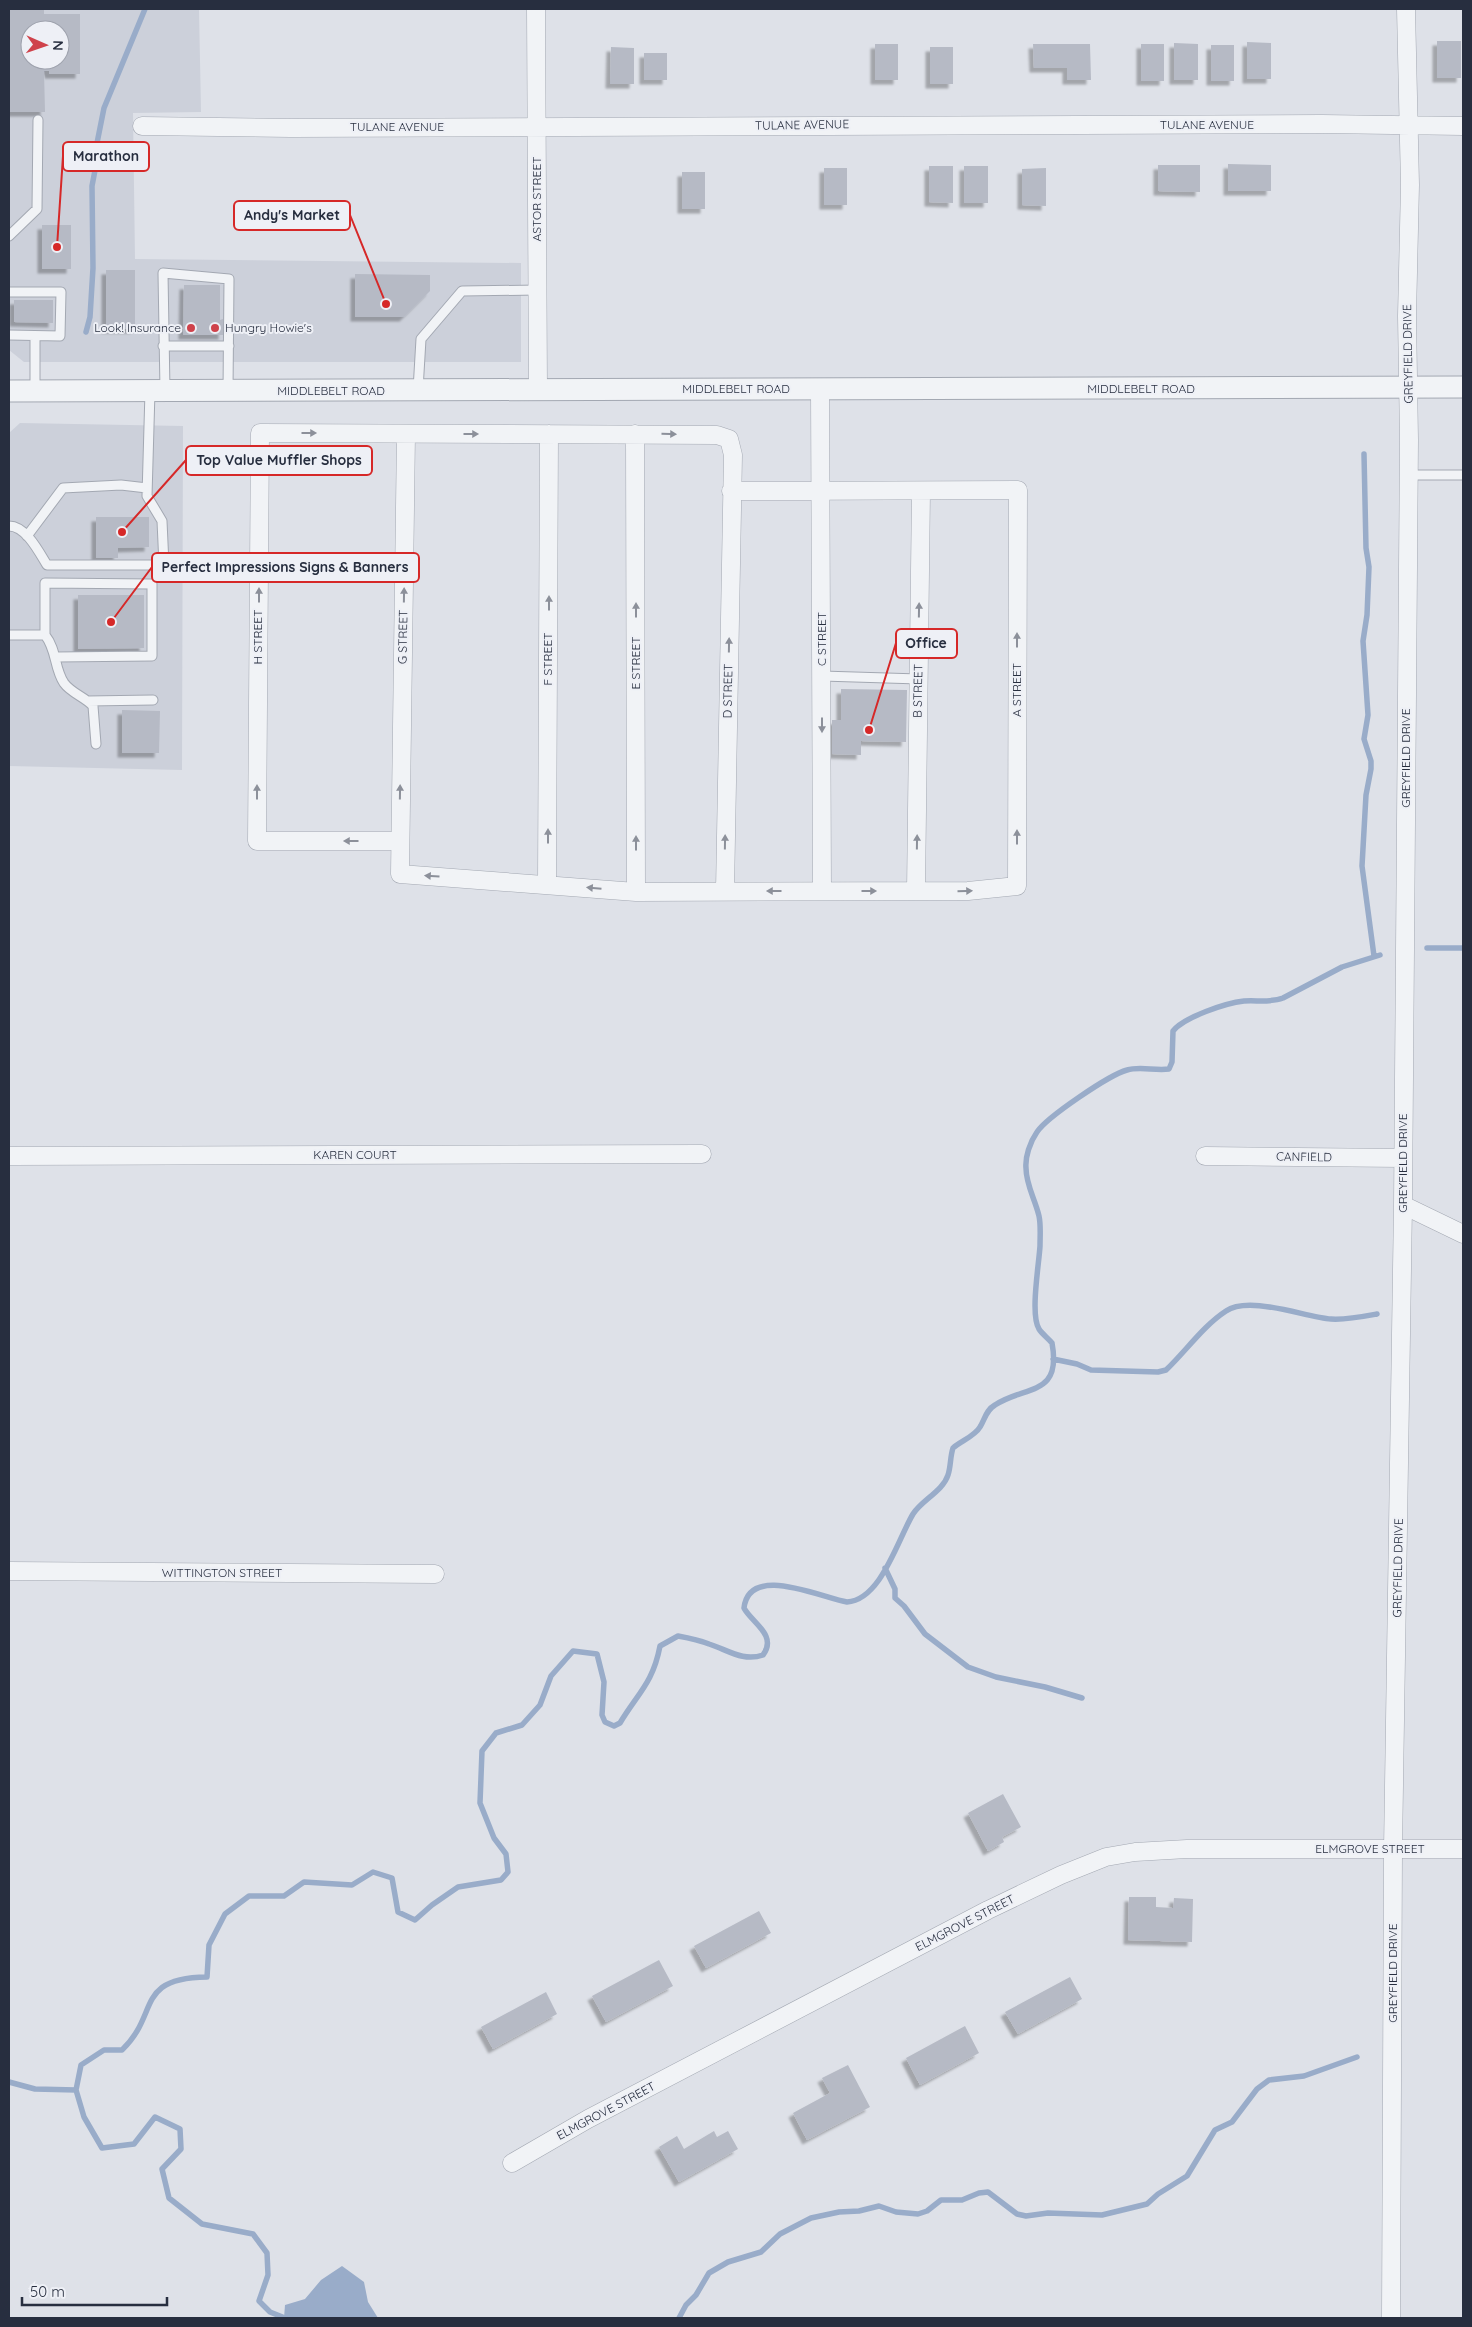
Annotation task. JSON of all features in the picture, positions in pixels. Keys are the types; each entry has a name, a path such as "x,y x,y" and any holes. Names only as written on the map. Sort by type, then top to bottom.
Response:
{"street":[{"name":"ASTOR STREET","path":"536,9 538,390"},
{"name":"GREYFIELD DRIVE","path":"1390,2318 1393,1850 1403,1205 1409,388 1407,316 1410,185 1406,9"},
{"name":"TULANE AVENUE","path":"142,126 537,127 1322,124 1463,126"},
{"name":"MIDDLEBELT ROAD","path":"9,391 1463,388"},
{"name":"C STREET","path":"820,389 822,491 822,890"},
{"name":"H STREET","path":"400,841 256,841 260,433 406,434"},
{"path":"406,434 635,434"},
{"name":"G STREET","path":"406,434 400,874 548,884"},
{"name":"F STREET","path":"548,884 549,434"},
{"name":"D STREET","path":"635,434 717,435 730,439 733,455 725,891"},
{"name":"E STREET","path":"635,434 636,892"},
{"name":"A STREET","path":"731,491 1018,490 1017,886 968,891 916,891"},
{"name":"B STREET","path":"916,891 921,491"},
{"path":"548,884 636,892 916,891"},
{"name":"KAREN COURT","path":"9,1156 702,1154"},
{"name":"CANFIELD","path":"1205,1156 1403,1158"},
{"path":"1403,1205 1463,1234"},
{"name":"WITTINGTON STREET","path":"9,1571 434,1574"},
{"name":"ELMGROVE STREET","path":"512,2163 588,2119 988,1910 1061,1875 1106,1858 1135,1852 1187,1849 1463,1849"}],"lane":[{"path":"9,236 37,209 38,120"},
{"path":"9,526 13,526 27,536 48,564 164,565 162,521 147,496 163,346 163,273 229,279 228,391"},
{"path":"418,391 422,338 462,291 538,290"},
{"path":"9,292 61,292 60,336 9,336"},
{"path":"35,336 35,391"},
{"path":"163,346 229,346"},
{"path":"1408,475 1463,475"},
{"path":"27,536 63,488 121,485 147,488"},
{"path":"56,657 152,656 152,584 45,583 45,636 51,643 56,657 57,669 65,684 88,701 94,711 96,744"},
{"path":"9,635 45,636"},
{"path":"822,676 918,679"},
{"path":"88,701 153,700"}],"shaded area":[{"path":"9,9 199,9 201,112 133,113 135,259 521,263 521,362 24,362 9,350"},
{"path":"20,423 183,426 182,770 9,766 9,433"}],"water":[{"path":"342,2266 364,2282 368,2302 378,2318 284,2318 285,2305 305,2299 321,2280"}],"building":[{"path":"9,9 44,9 44,14 80,14 80,74 49,74 49,71 44,71 45,112 9,112"},
{"path":"1437,41 1461,41 1461,78 1437,78"},
{"path":"1247,42 1271,43 1271,79 1247,79"},
{"path":"1174,43 1198,44 1198,80 1174,80"},
{"path":"875,44 898,44 898,80 875,80"},
{"path":"1033,44 1090,44 1091,80 1067,80 1067,68 1034,68"},
{"path":"1141,44 1164,44 1164,81 1141,81"},
{"path":"1211,45 1234,45 1234,81 1211,81"},
{"path":"611,47 634,48 634,84 610,84"},
{"path":"930,47 953,47 953,84 930,84"},
{"path":"644,53 667,53 667,80 644,80"},
{"path":"1228,164 1271,165 1271,191 1228,191"},
{"path":"1158,165 1200,165 1200,192 1158,191"},
{"path":"929,166 953,166 953,203 929,202"},
{"path":"964,166 988,166 988,203 964,203"},
{"path":"824,168 847,168 847,205 824,205"},
{"path":"1046,168 1046,206 1022,205 1022,169"},
{"path":"682,172 705,172 705,209 682,209"},
{"path":"42,225 71,225 71,269 42,269"},
{"path":"106,270 135,270 135,329 106,329"},
{"path":"355,274 430,275 430,291 404,317 355,317"},
{"path":"184,285 220,285 220,320 223,319 223,335 183,335"},
{"path":"14,300 53,300 53,323 14,322"},
{"path":"96,517 149,517 149,547 118,548 118,558 96,558"},
{"path":"78,595 144,595 144,648 78,649"},
{"path":"841,689 907,690 906,742 861,741 861,755 832,754 832,720 841,720"},
{"path":"122,710 160,711 159,753 122,753"},
{"path":"1003,1794 1021,1827 1002,1837 1004,1842 988,1851 968,1813"},
{"path":"1129,1897 1156,1897 1156,1907 1173,1908 1174,1898 1193,1899 1192,1942 1128,1940"},
{"path":"759,1911 771,1933 706,1968 694,1946"},
{"path":"659,1960 673,1986 606,2022 592,1996"},
{"path":"1070,1977 1082,1999 1018,2034 1005,2012"},
{"path":"546,1992 557,2014 493,2049 481,2027"},
{"path":"965,2026 979,2053 920,2085 906,2058"},
{"path":"848,2065 870,2107 807,2140 793,2113 830,2093 822,2078"},
{"path":"714,2131 717,2137 728,2131 738,2149 679,2182 659,2147 677,2136 684,2149"}],"waterway":[{"path":"86,332 90,317 93,268 92,186 96,165 96,148 104,108 145,9"},
{"path":"1364,454 1366,548 1369,567 1367,615 1363,641 1368,715 1364,739 1371,761 1371,769 1366,795 1362,866 1374,956"},
{"path":"1427,948 1463,948"},
{"path":"285,2318 270,2312 259,2301 268,2275 267,2253 253,2234 202,2224 169,2198 162,2169 181,2149 180,2129 155,2117 134,2144 102,2148 84,2117 76,2090 81,2065 104,2050 122,2050 134,2037 151,2000 158,1991 168,1984 184,1979 207,1977 209,1945 225,1914 249,1896 284,1896 304,1882 352,1885 373,1872 392,1878 398,1912 415,1920 432,1905 458,1887 501,1880 508,1872 506,1854 494,1838 480,1803 482,1751 496,1733 522,1725 540,1705 551,1676 573,1651 597,1654 604,1682 602,1715 605,1722 614,1726 620,1723 649,1679 660,1646 678,1636 701,1641 742,1656 756,1657 763,1655 767,1648 765,1635 744,1608 749,1595 759,1588 772,1585 788,1587 847,1602 859,1599 870,1591 887,1567 913,1514 945,1481 949,1472 953,1448 978,1430 992,1407 1006,1399 1038,1387 1052,1373 1054,1360 1052,1343 1039,1329 1035,1313 1040,1223 1027,1180 1026,1159 1032,1140 1037,1132 1065,1107 1118,1073 1137,1068 1169,1069 1172,1062 1173,1031 1186,1021 1236,1002 1283,998 1342,967 1380,955"},
{"path":"1053,1359 1077,1364 1091,1370 1158,1372 1166,1370 1202,1331 1218,1317 1236,1307 1248,1305 1262,1306 1331,1319 1348,1319 1377,1314"},
{"path":"885,1568 895,1589 895,1598 904,1606 925,1634 968,1667 996,1677 1045,1687 1082,1698"},
{"path":"679,2318 709,2273 728,2262 761,2252 780,2234 811,2218 879,2206 896,2212 918,2214 927,2211 941,2200 962,2200 979,2193 988,2192 1017,2214 1026,2216 1048,2213 1102,2215 1147,2204 1158,2194 1187,2176 1215,2130 1232,2122 1257,2089 1269,2080 1304,2076 1357,2057"},
{"path":"9,2082 35,2089 76,2090"}],"place":[{"name":"Marathon","path":"57,247"},
{"name":"Andy's Market","path":"386,304"},
{"name":"Look! Insurance","path":"191,328"},
{"name":"Hungry Howie's","path":"215,328"},
{"name":"Top Value Muffler Shops","path":"122,532"},
{"name":"Perfect Impressions Signs & Banners","path":"111,622"},
{"name":"Office","path":"869,730"}]}
